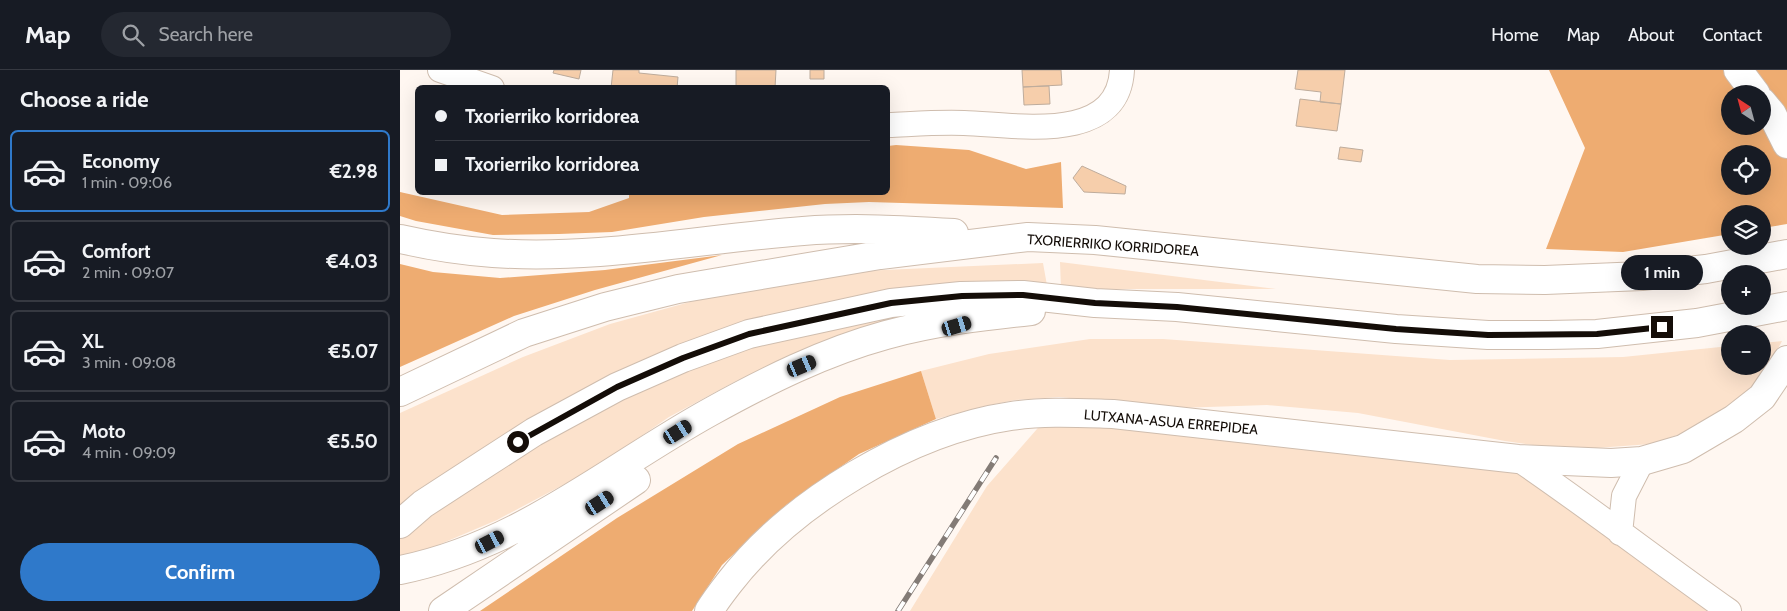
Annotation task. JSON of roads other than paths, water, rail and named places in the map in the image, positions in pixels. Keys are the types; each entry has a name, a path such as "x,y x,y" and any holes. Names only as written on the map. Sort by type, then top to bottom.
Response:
{"main road":[{"path":"1738,70 1749,85"},
{"path":"1771,113 1787,144"},
{"path":"400,239 465,250 536,254 583,252 804,231 877,228 1028,237"},
{"name":"TXORIERRIKO KORRIDOREA","path":"400,392 524,333 605,307 669,291 880,255 1028,237 1144,245 1477,279 1545,280 1642,276 1753,261 1787,254"},
{"path":"400,524 423,504 534,432 617,387 749,334 891,303 962,296 1023,295 1095,303 1177,307 1396,329 1488,335 1597,334 1697,323 1787,306"},
{"path":"400,570 434,563 490,542 553,510 709,413 783,374 838,350 887,334 990,316 1095,303"},
{"path":"443,611 571,522 738,414 838,366 891,346 990,316"},
{"path":"1642,461 1683,448 1734,419 1762,397 1787,360"},
{"name":"LUTXANA-ASUA ERREPIDEA","path":"709,611 746,562 790,521 828,492 866,469 919,443 969,426 1010,416 1052,413 1113,414 1518,459 1611,463 1642,461"}],"street":[{"path":"440,70 483,85"},
{"path":"890,125 963,122 1038,127 1063,126 1084,120 1113,99 1121,79 1122,70"},
{"path":"1518,459 1574,497 1620,533 1729,611"},
{"path":"1620,533 1624,496 1642,461"}],"railway":[{"path":"898,611 996,458"}]}
